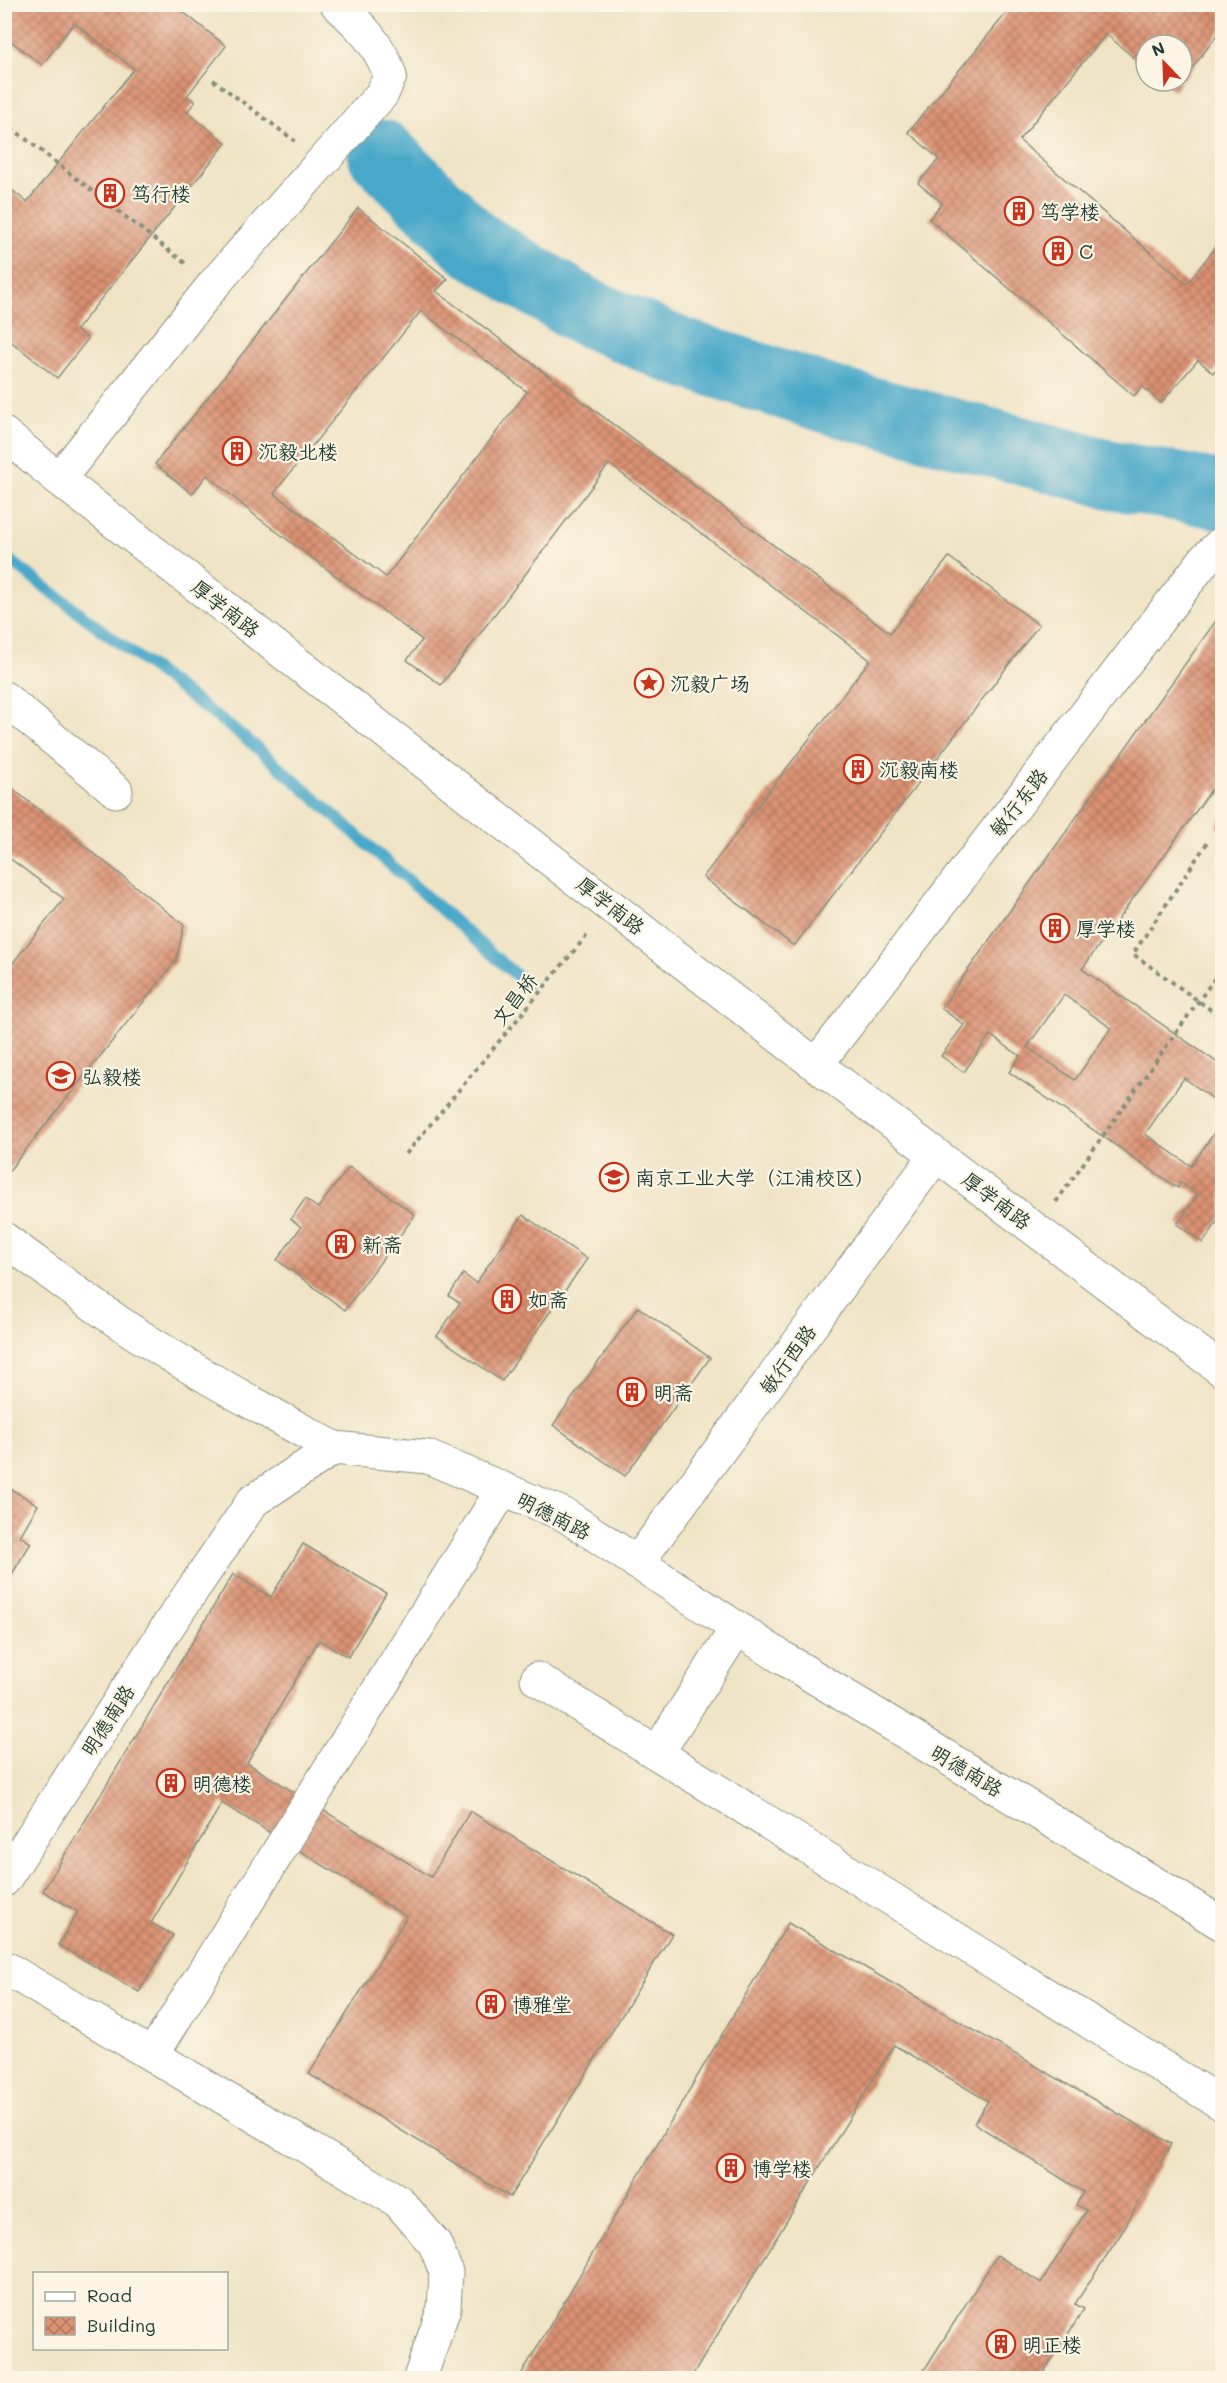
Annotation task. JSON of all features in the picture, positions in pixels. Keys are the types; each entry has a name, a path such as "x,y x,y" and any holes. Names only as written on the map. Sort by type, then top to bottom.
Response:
{"street":[{"path":"59,480 214,285 382,94 390,76 386,60 356,21 337,4"},
{"name":"厚学南路","path":"4,434 59,480 816,1065 1222,1370"},
{"name":"敏行东路","path":"816,1065 1206,558 1222,543"},
{"path":"4,698 116,790"},
{"name":"敏行西路","path":"637,1563 936,1155"},
{"path":"4,1239 93,1304 160,1349 334,1448"},
{"name":"明德南路","path":"4,1880 170,1623 253,1501 334,1448 429,1457 565,1515 811,1676 1222,1924"},
{"path":"153,2054 503,1489"},
{"path":"657,1753 736,1628"},
{"path":"537,1679 1222,2104"},
{"path":"4,1967 398,2201 435,2244 446,2272 444,2308 420,2379"}],"path":[{"path":"213,80 323,161"},
{"path":"4,122 214,285"},
{"path":"1207,843 1133,954 1222,1018"},
{"name":"文昌桥","path":"406,1154 554,973 612,906"},
{"path":"1036,1230 1222,968"}],"building":[{"name":"笃行楼","path":"4,4 173,4 226,46 187,96 195,102 187,112 226,143 76,330 88,339 57,378 4,336 4,184 27,202 134,69 74,23 42,65 4,36"},
{"name":"笃学楼","path":"1014,4 1222,4 1222,29 1194,65 1194,33 1134,33 1134,58 1106,34 1019,140 1187,284 1222,239 1222,362 1213,373 1198,360 1161,403 1142,386 1134,396 929,219 942,203 918,183 939,159 908,132"},
{"path":"358,208 448,279 436,291 890,633 949,557 1039,625 794,946 703,877 870,660 609,464 441,685 407,660 422,640 257,517 207,475 192,494 155,464","holes":["421,311 527,392 386,577 274,493"]},
{"name":"厚学楼","path":"1222,612 1222,797 1212,789 1082,969 1222,1066 1222,1105 1184,1078 1145,1134 1191,1166 1222,1122 1222,1215 1203,1243 1177,1224 1198,1195 1180,1182 1178,1188 1009,1072 1020,1056 990,1035 964,1072 941,1056 964,1025 941,1008","holes":["1064,995 1111,1028 1075,1080 1027,1047"]},
{"name":"弘毅楼","path":"4,782 184,925 176,961 4,1177 4,974 64,899 4,854"},
{"path":"1222,816 1222,832 1215,827"},
{"name":"新斋","path":"349,1167 415,1215 345,1310 277,1260 301,1227 291,1219 305,1199 318,1208"},
{"name":"如斋","path":"523,1215 587,1259 502,1381 437,1336 460,1303 449,1296 463,1274 476,1283"},
{"name":"明斋","path":"638,1307 710,1358 625,1476 553,1425"},
{"path":"4,1485 38,1505 20,1536 31,1543 4,1587"},
{"path":"303,1544 386,1593 348,1657 319,1640 247,1763 431,1877 470,1811 672,1934 510,2197 309,2074 407,1917 222,1803 151,1923 173,1935 139,1992 58,1945 78,1912 43,1891 233,1574 271,1597"},
{"name":"博学楼","path":"788,1923 1171,2144 1122,2232 1075,2304 1084,2309 1040,2378 919,2378 997,2255 1041,2283 1087,2210 1076,2205 1083,2192 974,2123 988,2101 894,2045 691,2378 519,2378"}],"waterway":[{"path":"382,154 472,243 582,310 677,351 837,402 1113,475 1222,495"},
{"path":"4,556 254,745 526,984"}],"place":[{"name":"笃行楼","path":"110,193"},
{"name":"笃学楼","path":"1019,211"},
{"name":"C","path":"1058,251"},
{"name":"沉毅北楼","path":"237,451"},
{"name":"沉毅广场","path":"649,683"},
{"name":"沉毅南楼","path":"858,769"},
{"name":"厚学楼","path":"1055,928"},
{"name":"弘毅楼","path":"61,1076"},
{"name":"南京工业大学（江浦校区）","path":"614,1177"},
{"name":"新斋","path":"341,1244"},
{"name":"如斋","path":"507,1299"},
{"name":"明斋","path":"632,1392"},
{"name":"明德楼","path":"171,1783"},
{"name":"博雅堂","path":"491,2004"},
{"name":"博学楼","path":"731,2168"},
{"name":"明正楼","path":"1001,2344"}]}
